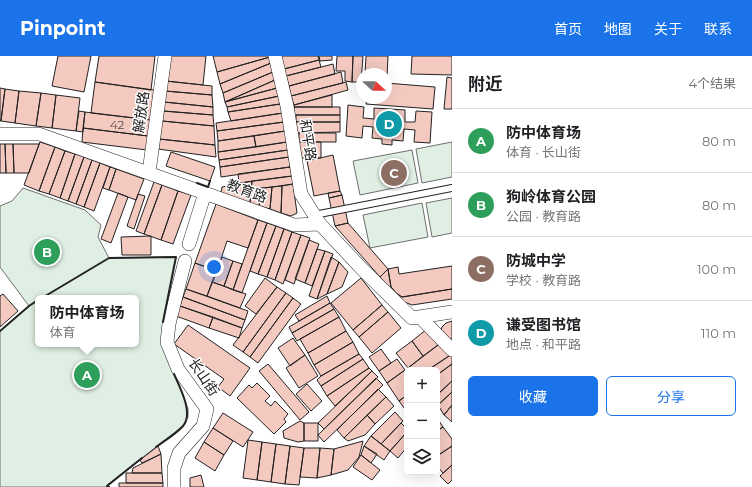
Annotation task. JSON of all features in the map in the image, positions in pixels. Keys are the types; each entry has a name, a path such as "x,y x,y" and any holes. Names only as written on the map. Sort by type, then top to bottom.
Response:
{"street":[{"name":"解放路","path":"149,172 165,56"},
{"name":"和平路","path":"275,56 287,106 301,194 317,219"},
{"name":"教育路","path":"0,134 39,134 294,225 317,219"},
{"path":"190,244 205,193"},
{"path":"317,219 362,269 412,318 452,312"},
{"name":"长山街","path":"174,487 174,468 179,453 203,426 208,409 178,369 167,342 169,324 185,261"},
{"path":"420,317 452,350"}],"lane":[{"path":"317,219 452,188"}],"green space":[{"path":"452,142 452,177 422,183 416,149"},
{"path":"412,150 418,183 360,195 353,161"},
{"path":"23,188 85,210 101,225 98,237 109,258 176,257 164,316 162,341 188,409 188,417 183,426 107,485 109,487 0,487 0,331 29,306 0,267 0,206 12,201"},
{"path":"452,198 452,233 432,237 426,203"},
{"path":"422,203 428,237 370,248 363,215"}],"building":[{"path":"58,56 91,56 84,92 52,86"},
{"path":"99,56 155,56 151,90 95,82"},
{"path":"169,56 206,56 203,85 166,81"},
{"path":"213,56 269,56 270,57 217,72"},
{"path":"281,56 318,56 319,60 284,69"},
{"path":"319,56 332,56 332,60 320,61"},
{"path":"337,56 353,56 352,82 345,81 345,71 336,71"},
{"path":"353,56 363,56 362,68 356,68 356,82 352,82"},
{"path":"366,56 388,56 387,68 365,68"},
{"path":"412,56 452,56 452,75 411,74"},
{"path":"270,57 271,63 220,84 217,72"},
{"path":"319,60 321,67 286,76 284,69"},
{"path":"271,63 273,72 223,93 220,84"},
{"path":"333,64 335,74 289,86 286,76"},
{"path":"273,72 275,80 225,102 223,93"},
{"path":"341,72 343,83 291,96 289,86"},
{"path":"447,77 452,78 452,109 444,109"},
{"path":"275,80 277,88 225,102"},
{"path":"166,81 212,86 212,95 165,91"},
{"path":"95,82 154,90 151,120 91,113"},
{"path":"346,82 348,90 294,105 291,96"},
{"path":"392,83 435,87 433,109 366,104 392,104"},
{"path":"0,88 5,89 1,121 0,121"},
{"path":"277,88 279,96 227,107 225,102"},
{"path":"5,89 19,91 15,123 1,121"},
{"path":"19,91 41,93 36,126 15,123"},
{"path":"165,91 212,95 213,107 164,102"},
{"path":"41,93 56,95 52,128 36,126"},
{"path":"56,95 80,98 76,131 52,128"},
{"path":"332,95 332,107 294,107 294,105"},
{"path":"279,96 280,104 228,112 227,107"},
{"path":"164,102 213,107 213,115 163,111"},
{"path":"280,104 283,113 231,121 228,112"},
{"path":"348,105 364,107 363,118 374,119 374,108 405,110 405,122 415,122 416,111 432,112 430,143 414,142 415,130 404,129 403,141 392,140 392,145 382,144 382,139 372,138 373,127 363,126 362,138 346,136"},
{"path":"294,107 340,107 340,115 294,115"},
{"path":"79,111 85,112 83,132 76,131"},
{"path":"163,111 213,115 214,126 162,121"},
{"path":"85,112 151,120 148,136 83,128"},
{"path":"283,113 284,122 217,131 216,123"},
{"path":"296,115 340,115 340,122 296,122"},
{"path":"162,121 214,126 215,145 159,139"},
{"path":"284,122 285,131 218,141 217,131"},
{"path":"296,122 340,122 340,132 296,133"},
{"path":"83,128 148,136 147,150 82,142"},
{"path":"285,131 287,142 256,147 254,136"},
{"path":"299,133 336,133 336,142 299,142"},
{"path":"254,136 256,147 218,152 218,141"},
{"path":"159,139 215,145 216,157 158,149"},
{"path":"40,142 55,147 39,191 24,185"},
{"path":"287,142 288,150 219,160 218,152"},
{"path":"299,142 321,142 321,158 299,158"},
{"path":"0,144 5,144 6,173 0,173"},
{"path":"5,144 13,144 14,173 6,173"},
{"path":"13,144 39,144 29,173 14,173"},
{"path":"55,147 65,151 49,194 39,191"},
{"path":"288,150 289,157 220,167 219,160"},
{"path":"65,151 75,154 60,198 49,194"},
{"path":"171,152 215,167 210,181 166,166"},
{"path":"75,154 84,157 68,201 60,198"},
{"path":"333,155 340,191 314,196 307,161"},
{"path":"84,157 92,160 76,204 68,201"},
{"path":"289,157 290,167 221,177 220,167"},
{"path":"92,160 100,163 84,207 76,204"},
{"path":"100,163 110,167 94,211 84,207"},
{"path":"110,167 116,169 109,190 103,188"},
{"path":"290,167 292,176 239,183 238,174"},
{"path":"116,169 144,179 136,200 109,190"},
{"path":"292,176 293,184 251,190 252,181"},
{"path":"252,181 250,203 221,193 222,187"},
{"path":"154,182 162,185 144,234 136,231"},
{"path":"293,184 297,213 291,216 281,213 282,186"},
{"path":"162,185 178,191 161,240 144,234"},
{"path":"282,186 281,213 270,209 272,187"},
{"path":"272,187 270,209 259,206 261,188"},
{"path":"261,188 259,206 250,203 251,190"},
{"path":"178,191 191,195 173,244 161,240"},
{"path":"340,191 342,195 329,198 328,193"},
{"path":"118,193 128,197 111,243 101,239"},
{"path":"138,194 145,196 134,229 127,226"},
{"path":"342,195 348,223 335,226 329,198"},
{"path":"216,204 258,220 248,248 227,241 217,271 195,263"},
{"path":"258,220 267,223 242,293 233,290"},
{"path":"267,223 276,226 258,274 250,271"},
{"path":"348,223 388,269 380,277 335,226"},
{"path":"276,226 284,229 267,277 258,274"},
{"path":"284,229 292,232 275,280 267,277"},
{"path":"292,232 301,235 283,284 275,280"},
{"path":"301,235 310,238 294,284 285,280"},
{"path":"151,236 151,255 122,255 121,237"},
{"path":"309,240 319,244 305,283 295,279"},
{"path":"317,249 325,251 312,286 305,283"},
{"path":"325,251 333,254 317,299 309,296"},
{"path":"222,257 233,261 224,286 212,282"},
{"path":"331,257 339,262 327,294 317,299"},
{"path":"233,261 242,264 233,290 224,286"},
{"path":"339,262 348,272 342,287 327,294"},
{"path":"195,263 217,271 207,296 186,289"},
{"path":"452,266 452,289 402,297 391,287 388,269 398,267 399,274"},
{"path":"388,269 391,287 402,297 452,289 452,299 412,305 402,301 380,277"},
{"path":"265,278 277,287 256,314 245,306"},
{"path":"361,278 382,305 353,330 331,303"},
{"path":"212,282 246,294 240,308 207,296"},
{"path":"277,287 286,293 243,352 233,345"},
{"path":"186,289 248,311 245,320 183,297"},
{"path":"286,293 293,298 250,357 243,352"},
{"path":"3,294 18,311 0,327 0,296"},
{"path":"327,296 330,303 299,321 295,315"},
{"path":"183,297 245,320 242,328 180,306"},
{"path":"293,298 301,304 258,363 250,357"},
{"path":"330,303 334,309 292,333 289,327"},
{"path":"382,305 388,312 359,337 353,330"},
{"path":"180,306 213,317 209,328 176,316"},
{"path":"334,309 339,317 297,341 292,333"},
{"path":"388,312 401,328 372,353 359,337"},
{"path":"213,317 242,328 239,338 209,328"},
{"path":"339,317 346,331 308,353 300,339"},
{"path":"452,321 452,338 449,341 440,333 442,327 446,323"},
{"path":"188,325 250,368 230,396 218,387 224,379 174,344"},
{"path":"427,329 442,342 423,356 412,341"},
{"path":"346,331 353,342 314,365 308,353"},
{"path":"293,338 305,355 290,366 278,348"},
{"path":"412,341 423,356 407,367 396,353"},
{"path":"353,342 359,354 321,376 314,365"},
{"path":"442,342 452,354 432,367 409,367"},
{"path":"381,349 391,363 379,371 369,357"},
{"path":"359,354 363,359 321,386 317,380 321,376"},
{"path":"452,354 452,364 440,373 440,367 432,367"},
{"path":"305,355 318,376 299,388 286,368"},
{"path":"363,359 369,368 327,396 321,386"},
{"path":"397,359 404,369 404,371 387,383 379,371"},
{"path":"268,364 309,412 300,420 259,371"},
{"path":"452,364 452,381 440,392 440,373"},
{"path":"369,368 372,371 335,406 327,396"},
{"path":"372,371 378,377 324,429 318,423"},
{"path":"404,371 404,397 399,401 387,383"},
{"path":"376,378 383,385 324,442 318,435"},
{"path":"452,381 452,392 440,403 440,392"},
{"path":"257,383 270,396 265,401 271,406 275,401 288,414 284,419 286,422 274,434 237,398 249,385 252,388"},
{"path":"307,384 322,401 311,411 296,394"},
{"path":"378,389 386,397 344,438 337,430"},
{"path":"452,392 452,405 444,415 440,408 440,403"},
{"path":"386,397 394,406 375,424 367,415"},
{"path":"404,397 404,408 399,401"},
{"path":"452,405 452,422 444,415"},
{"path":"395,412 403,421 381,444 371,436"},
{"path":"223,413 253,432 243,447 213,428"},
{"path":"367,415 375,424 365,435 348,441 344,438"},
{"path":"300,421 304,423 304,441 298,442 284,438 283,431"},
{"path":"304,423 318,423 318,441 304,441"},
{"path":"401,423 404,426 404,435 390,451 381,444"},
{"path":"443,427 452,439 452,446 440,454 440,439 440,429"},
{"path":"213,428 233,441 224,455 204,442"},
{"path":"404,435 404,451 398,458 390,451"},
{"path":"371,436 390,451 384,460 364,446"},
{"path":"248,440 262,442 257,480 243,478"},
{"path":"363,441 359,457 348,470 331,475 334,449"},
{"path":"204,442 224,455 215,471 195,458"},
{"path":"262,442 276,444 271,482 257,480"},
{"path":"276,444 290,446 285,484 271,482"},
{"path":"158,446 161,454 142,463 140,460"},
{"path":"290,446 304,448 299,485 285,484"},
{"path":"364,446 377,454 371,463 361,455"},
{"path":"452,446 452,465 443,473 440,470 440,454"},
{"path":"304,448 320,448 317,478 300,477"},
{"path":"320,448 334,449 331,475 317,478"},
{"path":"161,454 162,473 132,473 133,468"},
{"path":"361,455 380,470 372,480 353,467"},
{"path":"452,465 452,480 448,484 440,476"},
{"path":"126,473 162,473 163,483 126,483"},
{"path":"201,475 204,487 190,487 190,478"},
{"path":"119,483 163,483 163,487 119,487"}],"wall":[{"path":"197,183 208,187 210,181"},
{"path":"47,295 109,258 176,257 163,322"},
{"path":"0,331 35,302"},
{"path":"156,447 177,432 186,421 187,408 185,400 174,374"},
{"path":"109,487 107,486 142,458"}],"place":[{"name":"谦受图书馆","path":"389,124"},
{"name":"防城中学","path":"394,173"},
{"name":"狗岭体育公园","path":"47,252"},
{"name":"防中体育场","path":"87,375"}]}
